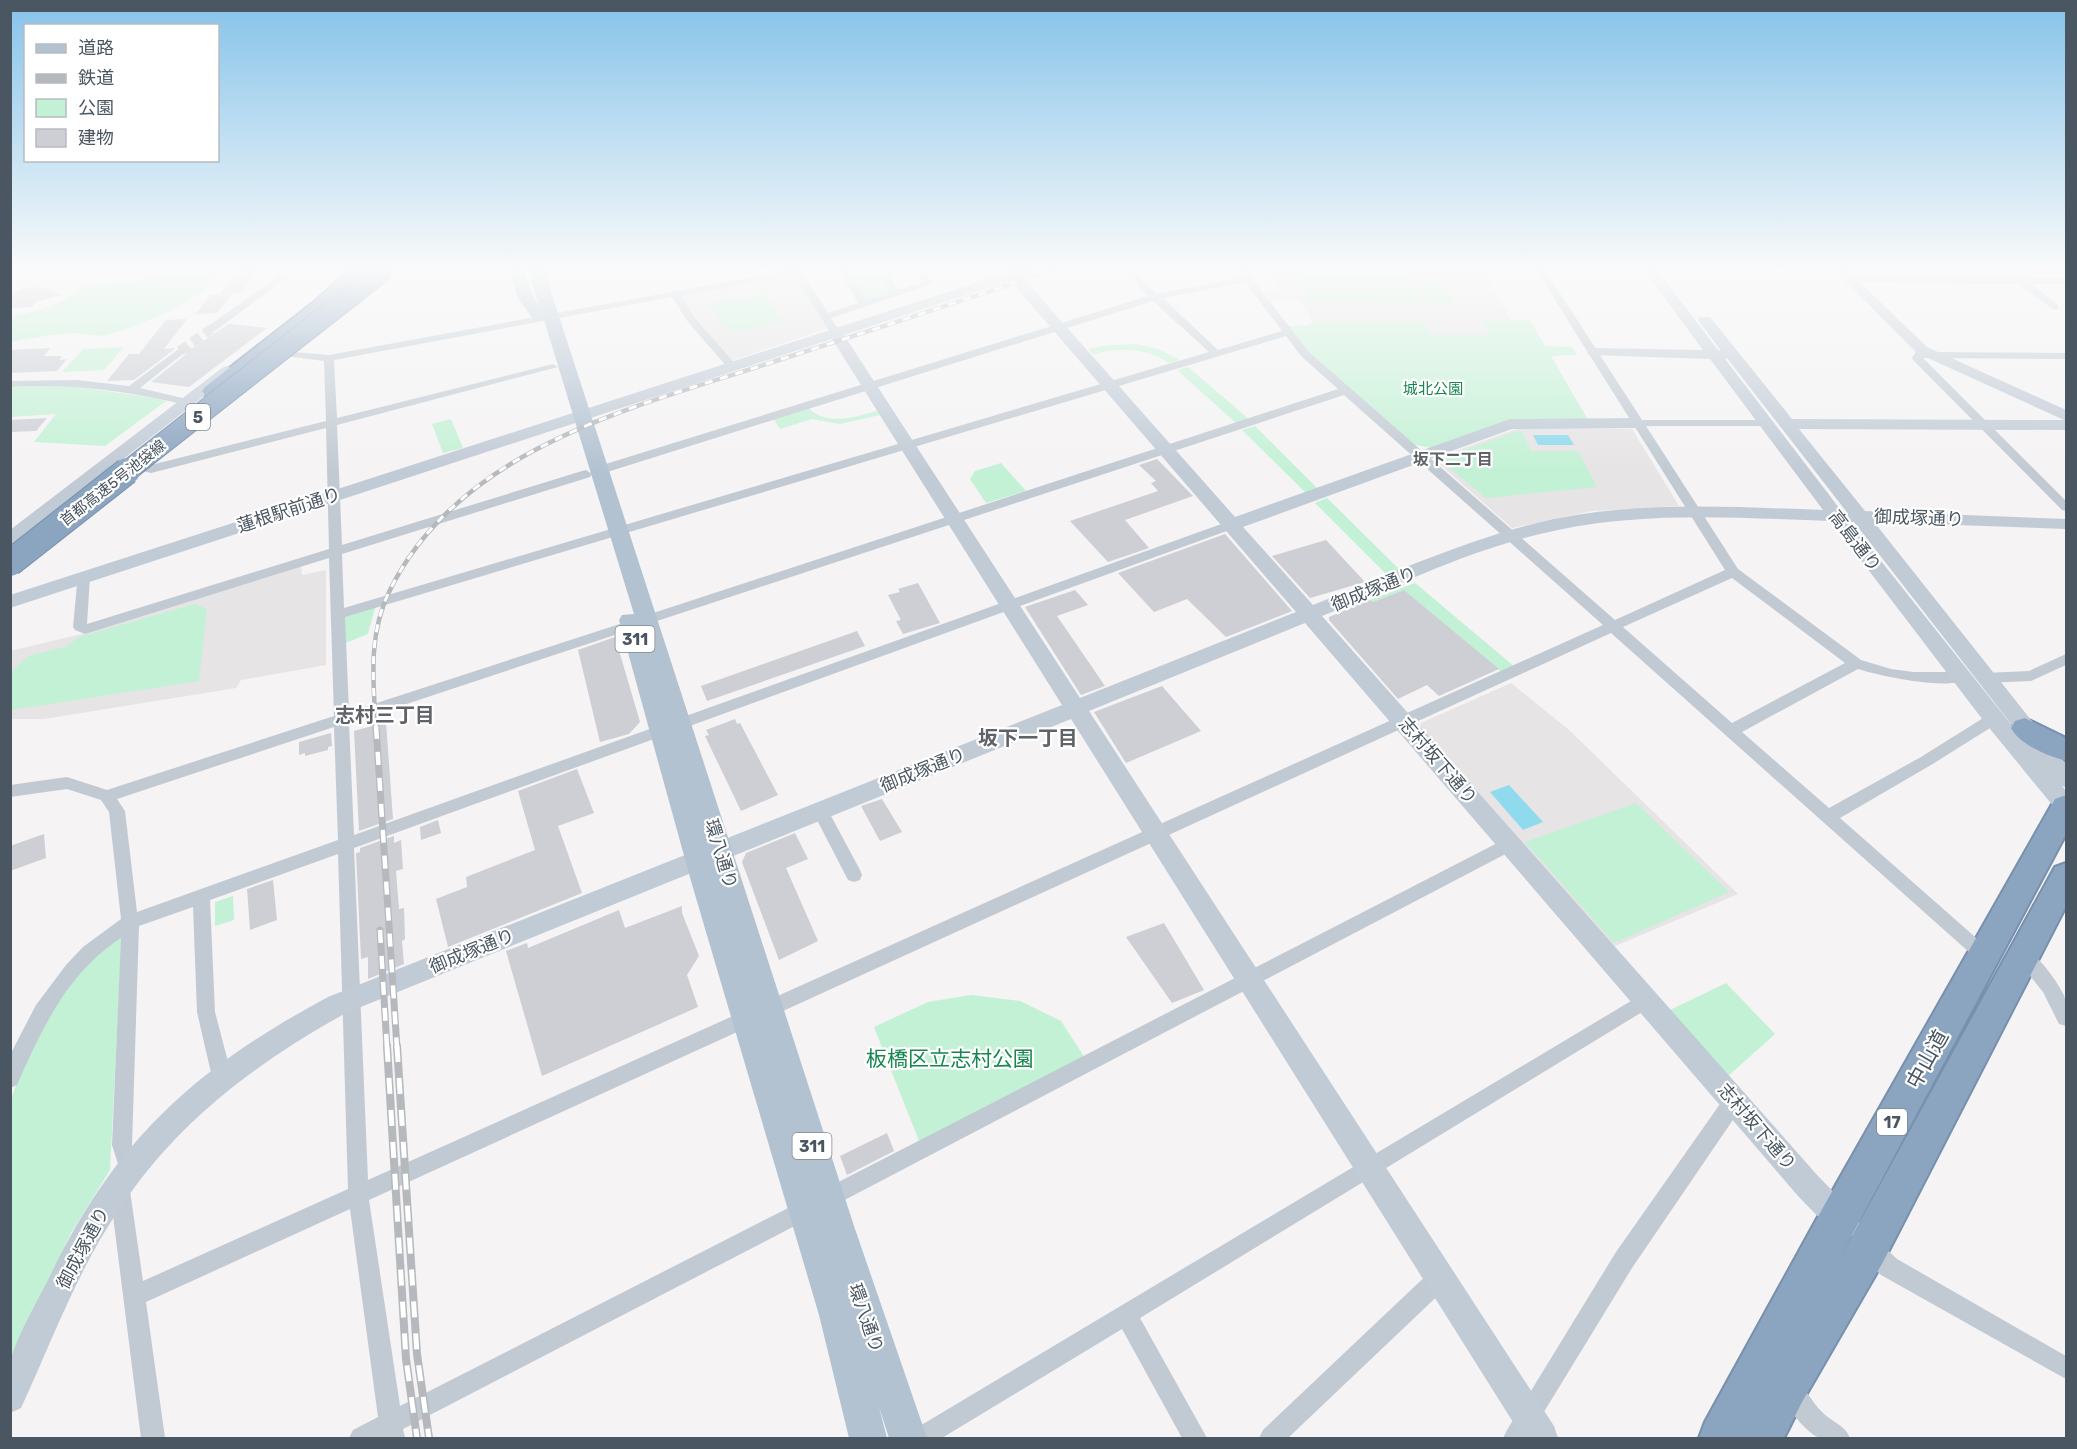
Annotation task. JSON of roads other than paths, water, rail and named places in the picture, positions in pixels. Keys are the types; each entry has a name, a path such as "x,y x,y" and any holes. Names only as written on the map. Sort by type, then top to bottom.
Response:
{"highway":[{"name":"首都高速5号池袋線","path":"10,539 283,338"},
{"name":"首都高速5号池袋線","path":"10,563 290,338"},
{"path":"10,556 291,338"},
{"path":"10,547 284,343"},
{"path":"2025,728 2067,750"},
{"name":"中山道","path":"1721,1438 1839,1218 2067,807"},
{"name":"中山道","path":"1761,1438 1787,1387 1869,1248 2067,876"}],"main road":[{"name":"環八通り","path":"547,338 553,367 576,416"},
{"name":"環八通り","path":"550,338 816,1204 837,1315 868,1438"},
{"name":"環八通り","path":"816,1204 856,1291 908,1438"}],"street":[{"path":"10,539 114,457 279,338"},
{"path":"10,567 140,467 284,343 329,358 433,338"},
{"path":"708,338 732,366"},
{"name":"蓮根駅前通り","path":"10,602 732,366 798,338"},
{"path":"839,338 1542,1438"},
{"path":"84,577 80,627 85,629 1025,338"},
{"name":"志村坂下通り","path":"1068,338 1808,1186 1869,1248"},
{"path":"1199,338 1216,353"},
{"path":"337,615 1269,338"},
{"path":"1293,338 1305,354 1985,956"},
{"path":"1585,338 1733,572 1856,664 1891,674 1914,677 1961,677"},
{"name":"高島通り","path":"1709,338 1786,424 2067,779"},
{"name":"高島通り","path":"1711,338 1765,423 1993,719 2067,807"},
{"path":"1907,338 1923,354 2067,416"},
{"path":"130,390 180,351"},
{"path":"1594,352 1721,352"},
{"path":"2067,356 1923,354 1917,358 2067,507"},
{"path":"329,358 344,844 358,1193 392,1431"},
{"path":"114,457 151,469 553,367"},
{"path":"10,384 59,382 159,394 188,402"},
{"path":"10,791 67,783 107,796 1347,390"},
{"path":"10,1079 19,1056 56,990 92,948 130,922 201,895 1514,423 1765,423"},
{"path":"1786,424 2067,425"},
{"name":"御成塚通り","path":"10,1397 82,1243 127,1175 165,1128 222,1077 285,1033 352,999 709,856 854,802 1310,614 1511,536 1598,517 1695,511 2067,524"},
{"path":"134,1297 358,1193 1405,723 1733,572"},
{"path":"1985,678 2031,676 2067,659"},
{"path":"1731,731 1856,664"},
{"path":"1827,817 1926,761 1993,719"},
{"path":"107,796 117,812 130,922 122,1144 127,1175 134,1297 153,1438"},
{"path":"824,818 854,875"},
{"path":"362,1438 392,1431 816,1204 1509,844"},
{"path":"201,895 206,1012 222,1077"},
{"path":"2024,956 2049,987 2067,1018"},
{"path":"921,1438 1646,1000"},
{"path":"1515,1438 1624,1260 1734,1101"},
{"path":"1869,1248 1889,1267 2067,1368"},
{"path":"1270,1438 1440,1278"},
{"path":"1126,1315 1196,1438"},
{"path":"1787,1387 1815,1422 1838,1438"}],"water":[{"path":"1533,435 1568,435 1574,445 1538,445"},
{"path":"1509,785 1543,822 1523,830 1490,792"}],"tunnel":[{"path":"180,351 199,338"}],"railway":[{"path":"376,728 373,675 375,640 383,607 390,590 421,540 462,499 508,465 560,437 615,414 848,338"},
{"path":"376,726 397,1048"},
{"path":"380,930 387,1048"},
{"path":"387,1046 406,1359 417,1438"},
{"path":"397,1046 417,1354 429,1438"}],"district":[{"name":"坂下二丁目","path":"1453,459"},
{"name":"志村三丁目","path":"385,715"},
{"name":"坂下一丁目","path":"1028,738"}],"park label":[{"name":"城北公園","path":"1433,389"},
{"name":"板橋区立志村公園","path":"950,1058"}]}
